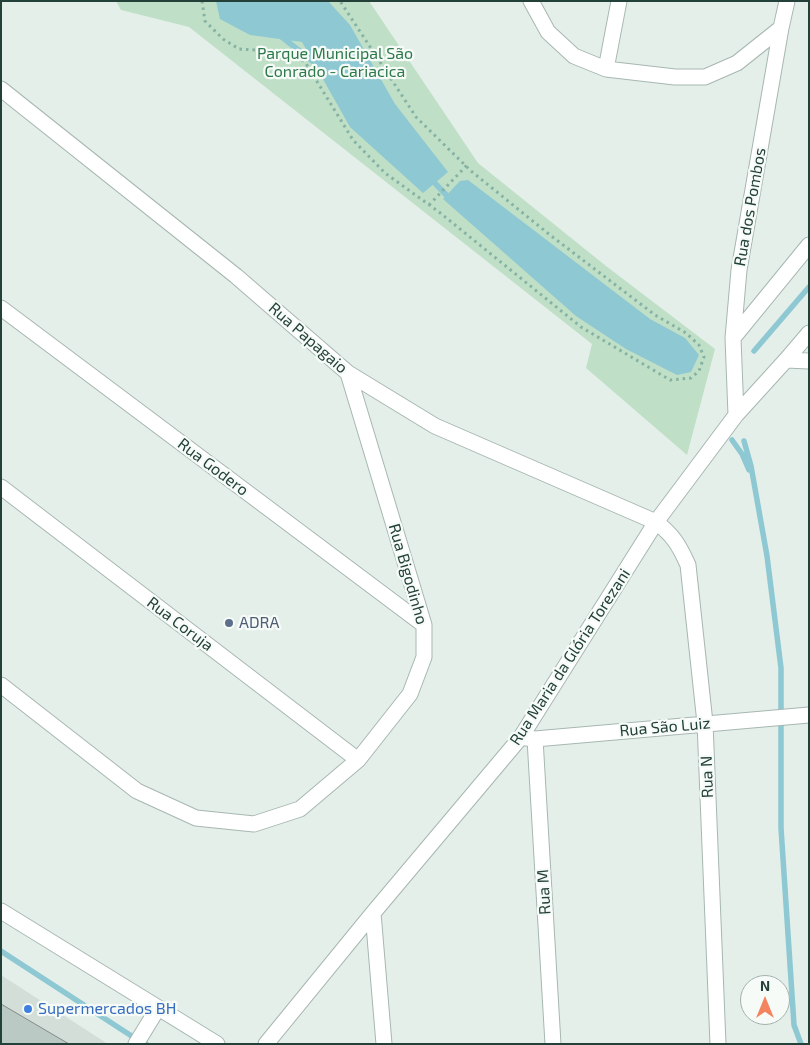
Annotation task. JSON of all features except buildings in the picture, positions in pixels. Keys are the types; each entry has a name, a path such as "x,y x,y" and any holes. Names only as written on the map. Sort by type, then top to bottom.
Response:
{"street":[{"path":"531,1 548,32 574,56 606,69 675,77 705,77 737,63 781,28"},
{"path":"606,69 619,1"},
{"name":"Rua dos Pombos","path":"736,415 733,338 738,270 787,1"},
{"name":"Rua Papagaio","path":"1,89 236,276 348,373 436,426 656,522"},
{"path":"733,338 809,245"},
{"name":"Rua Godero","path":"1,308 424,625"},
{"name":"Rua Maria da Glória Torezani","path":"266,1044 372,913 528,738 656,522 736,415 809,333"},
{"path":"786,360 809,361"},
{"name":"Rua Bigodinho","path":"1,685 137,791 196,818 254,824 300,809 358,760 410,694 424,657 424,625 348,373"},
{"name":"Rua Coruja","path":"1,487 358,760"},
{"name":"Rua N","path":"656,522 669,532 680,546 688,565 705,724 718,1044"},
{"name":"Rua São Luiz","path":"528,738 809,715"},
{"name":"Rua M","path":"528,738 553,1044"},
{"path":"1,911 217,1044"},
{"path":"372,913 384,1044"},
{"path":"136,1044 158,1008"}],"path":[{"path":"202,1 205,21 223,39 239,49 291,52 305,62 353,140 385,173 429,205 581,327 670,380 691,378 699,371 704,357 699,345 686,333 655,315 500,194 416,117 340,1"},
{"path":"429,205 467,165"}],"shaded area":[{"name":"Supermercados BH","path":"1,975 108,1044 1,1044"}],"green space":[{"name":"Parque Municipal São Conrado - Cariacica","path":"116,1 369,1 478,163 606,266 715,349 687,455 586,368 592,344 189,27 121,10"}],"water":[{"path":"216,1 328,1 350,25 395,104 448,172 423,193 350,127 302,42 250,35 220,19"},
{"path":"468,180 650,319 685,338 699,355 691,372 677,375 626,349 576,316 443,199 460,181"}],"waterway":[{"path":"278,34 320,67"},
{"path":"430,178 451,200"},
{"path":"754,351 809,287"},
{"path":"732,440 742,454 749,470"},
{"path":"744,441 751,466 767,556 781,668 781,828 794,1025 801,1044"},
{"path":"1,951 146,1044"}],"place":[{"name":"ADRA","path":"229,623"},
{"name":"Supermercados BH","path":"28,1009"}]}
